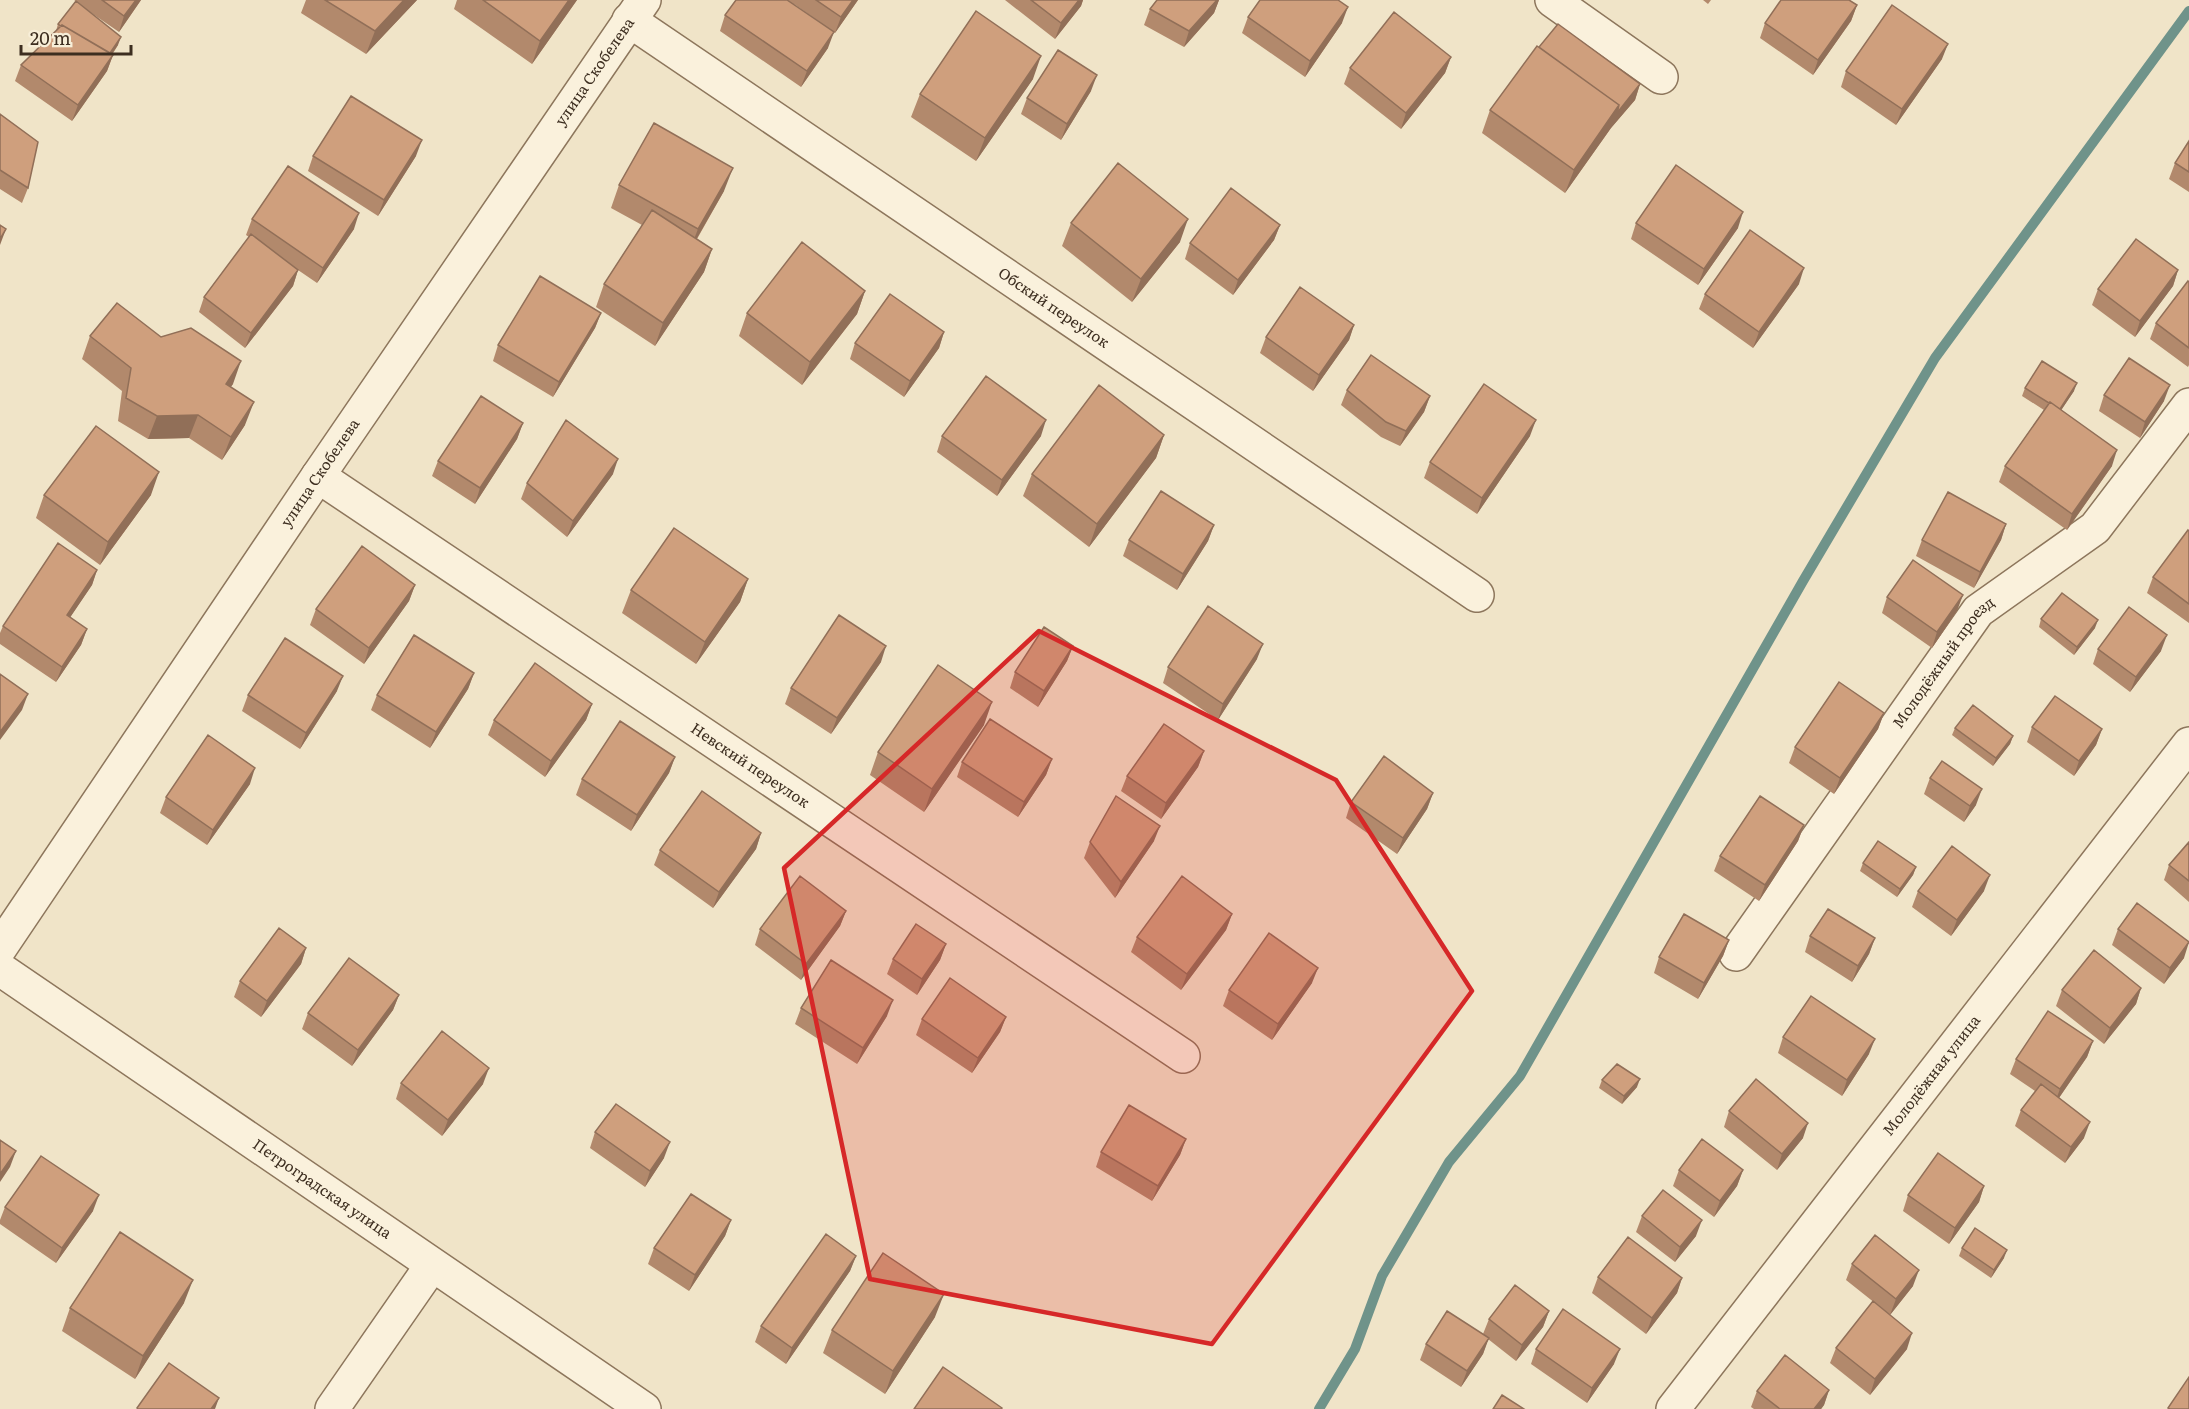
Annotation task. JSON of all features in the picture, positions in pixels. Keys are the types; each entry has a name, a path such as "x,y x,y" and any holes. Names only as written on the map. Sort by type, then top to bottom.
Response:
{"street":[{"path":"1552,0 1661,77"},
{"name":"улица Скобелева","path":"0,948 318,476 637,10"},
{"name":"Обский переулок","path":"637,10 1477,595"},
{"name":"Молодёжный проезд","path":"1736,954 1978,612 2095,528 2189,405"},
{"name":"Невский переулок","path":"318,476 1183,1056"},
{"name":"Молодёжная улица","path":"1672,1409 2189,744"},
{"name":"Петроградская улица","path":"0,969 644,1409"},
{"path":"332,1409 432,1265"}],"highlighted area":[{"path":"1039,631 1336,780 1472,991 1212,1344 870,1279 784,868"}],"building":[{"path":"102,0 136,0 124,16"},
{"path":"325,0 404,0 375,31"},
{"path":"483,0 569,0 540,41"},
{"path":"736,0 787,0 834,32 807,71 725,15"},
{"path":"816,0 853,0 841,17"},
{"path":"1031,0 1079,0 1061,23"},
{"path":"1157,0 1217,0 1189,31 1150,9"},
{"path":"1260,0 1338,0 1348,7 1310,61 1248,17"},
{"path":"1781,0 1849,0 1857,5 1818,60 1765,23"},
{"path":"76,1 121,37 110,53 58,24"},
{"path":"1892,5 1948,44 1902,109 1846,71"},
{"path":"976,11 1041,56 985,138 920,94"},
{"path":"1394,12 1451,57 1406,113 1350,68"},
{"path":"1558,24 1640,84 1617,113 1619,105 1539,47"},
{"path":"62,25 113,55 78,105 21,65"},
{"path":"1537,46 1619,105 1574,170 1490,110"},
{"path":"1058,50 1097,75 1067,124 1027,98"},
{"path":"351,96 422,140 384,200 313,156"},
{"path":"0,114 38,142 28,188 0,170"},
{"path":"654,123 733,168 698,229 619,185"},
{"path":"2189,141 2189,172 2175,163"},
{"path":"1118,163 1188,219 1141,279 1071,223"},
{"path":"1676,165 1743,212 1704,269 1636,223"},
{"path":"288,166 359,213 323,268 252,219"},
{"path":"1231,188 1280,225 1238,280 1190,243"},
{"path":"652,210 712,249 663,323 604,284"},
{"path":"0,225 6,229 0,239"},
{"path":"1750,230 1804,268 1759,332 1705,294"},
{"path":"251,234 298,270 251,333 204,297"},
{"path":"2136,239 2178,270 2140,321 2098,289"},
{"path":"802,242 865,291 810,362 747,313"},
{"path":"540,276 601,313 559,382 498,345"},
{"path":"2189,282 2189,348 2156,323"},
{"path":"1300,287 1354,325 1319,375 1266,337"},
{"path":"890,294 944,332 910,381 855,343"},
{"path":"117,303 161,337 191,328 241,361 226,384 254,402 231,437 198,415 157,416 126,398 131,368 90,336"},
{"path":"1371,355 1430,396 1406,431 1386,422 1347,390"},
{"path":"2129,358 2170,385 2145,422 2104,395"},
{"path":"2042,361 2077,383 2060,409 2025,388"},
{"path":"986,376 1046,420 1002,480 942,436"},
{"path":"1484,384 1536,420 1482,498 1430,462"},
{"path":"1099,385 1164,435 1097,524 1032,474"},
{"path":"481,396 523,423 480,488 438,461"},
{"path":"2050,402 2117,450 2072,514 2005,466"},
{"path":"566,420 618,459 573,521 527,483"},
{"path":"96,426 159,472 108,542 44,495"},
{"path":"1161,491 1214,525 1183,574 1129,540"},
{"path":"1948,492 2006,524 1980,572 1922,540"},
{"path":"674,528 748,579 705,642 631,590"},
{"path":"2189,531 2189,604 2153,577"},
{"path":"58,543 97,570 67,615 87,629 62,667 3,626"},
{"path":"362,546 415,585 369,648 316,609"},
{"path":"1913,560 1963,595 1937,632 1887,597"},
{"path":"2062,593 2098,620 2077,647 2041,619"},
{"path":"1208,606 1263,644 1223,704 1168,667"},
{"path":"2129,607 2167,635 2136,677 2098,649"},
{"path":"839,615 886,646 837,718 791,688"},
{"path":"1044,627 1073,646 1044,691 1015,672"},
{"path":"414,635 474,673 436,732 377,695"},
{"path":"285,638 343,676 306,733 248,695"},
{"path":"535,663 592,704 551,761 494,720"},
{"path":"938,665 992,702 932,789 878,752"},
{"path":"0,674 28,694 0,732"},
{"path":"1839,682 1884,713 1840,778 1795,747"},
{"path":"2055,696 2102,729 2079,761 2032,727"},
{"path":"1973,705 2013,736 1996,758 1955,728"},
{"path":"990,719 1052,759 1024,802 962,762"},
{"path":"620,721 675,757 637,815 582,779"},
{"path":"1164,724 1204,751 1166,803 1127,776"},
{"path":"208,735 255,768 213,830 166,797"},
{"path":"1384,756 1433,793 1403,838 1351,802"},
{"path":"1942,761 1982,789 1970,806 1930,778"},
{"path":"702,791 761,833 719,892 660,850"},
{"path":"1116,796 1160,826 1121,882 1090,842"},
{"path":"1760,796 1804,825 1765,885 1720,856"},
{"path":"1878,841 1916,867 1900,889 1863,863"},
{"path":"2189,842 2189,881 2169,865"},
{"path":"1952,846 1990,875 1957,920 1918,891"},
{"path":"800,876 846,911 806,964 760,929"},
{"path":"1182,876 1232,914 1187,974 1137,937"},
{"path":"2137,903 2189,942 2170,968 2118,929"},
{"path":"1828,909 1875,938 1858,966 1810,936"},
{"path":"1684,914 1729,940 1704,983 1659,957"},
{"path":"916,924 946,944 922,979 893,959"},
{"path":"279,928 306,948 267,1001 240,981"},
{"path":"1269,933 1318,968 1278,1024 1229,990"},
{"path":"2094,950 2141,988 2110,1028 2062,990"},
{"path":"349,958 399,995 358,1050 308,1013"},
{"path":"831,960 893,1000 863,1048 801,1008"},
{"path":"950,978 1006,1017 978,1058 922,1019"},
{"path":"1811,996 1875,1039 1847,1080 1783,1037"},
{"path":"2048,1011 2093,1041 2060,1089 2016,1059"},
{"path":"442,1031 489,1068 448,1120 401,1083"},
{"path":"1617,1064 1640,1079 1624,1096 1602,1080"},
{"path":"1756,1079 1808,1123 1782,1154 1729,1111"},
{"path":"2041,1084 2090,1122 2071,1147 2021,1110"},
{"path":"616,1104 670,1142 650,1171 595,1132"},
{"path":"1129,1105 1186,1139 1158,1186 1101,1152"},
{"path":"1702,1139 1743,1170 1720,1201 1679,1170"},
{"path":"0,1140 16,1151 0,1174"},
{"path":"1938,1153 1984,1186 1955,1228 1908,1195"},
{"path":"41,1156 99,1195 62,1248 5,1207"},
{"path":"1663,1190 1702,1220 1680,1247 1642,1216"},
{"path":"691,1194 731,1220 695,1275 654,1248"},
{"path":"1975,1228 2007,1250 1994,1270 1962,1248"},
{"path":"120,1232 193,1280 143,1356 70,1308"},
{"path":"826,1234 856,1256 792,1348 761,1326"},
{"path":"1875,1235 1919,1270 1896,1299 1852,1264"},
{"path":"1628,1237 1682,1278 1652,1318 1598,1277"},
{"path":"883,1253 944,1294 893,1371 832,1330"},
{"path":"1515,1285 1549,1311 1522,1345 1489,1319"},
{"path":"1873,1301 1912,1333 1875,1379 1836,1348"},
{"path":"1563,1309 1620,1349 1592,1388 1536,1349"},
{"path":"1447,1311 1489,1338 1467,1371 1426,1344"},
{"path":"1785,1355 1829,1390 1814,1409 1780,1409 1757,1391"},
{"path":"169,1363 219,1398 211,1409 137,1408"},
{"path":"943,1367 1002,1408 914,1409"},
{"path":"2189,1377 2189,1409 2168,1408"},
{"path":"1502,1395 1524,1409 1493,1409"}],"waterway":[{"path":"1319,1409 1355,1349 1382,1276 1449,1162 1520,1076 1803,581 1935,358 2189,11"}]}
